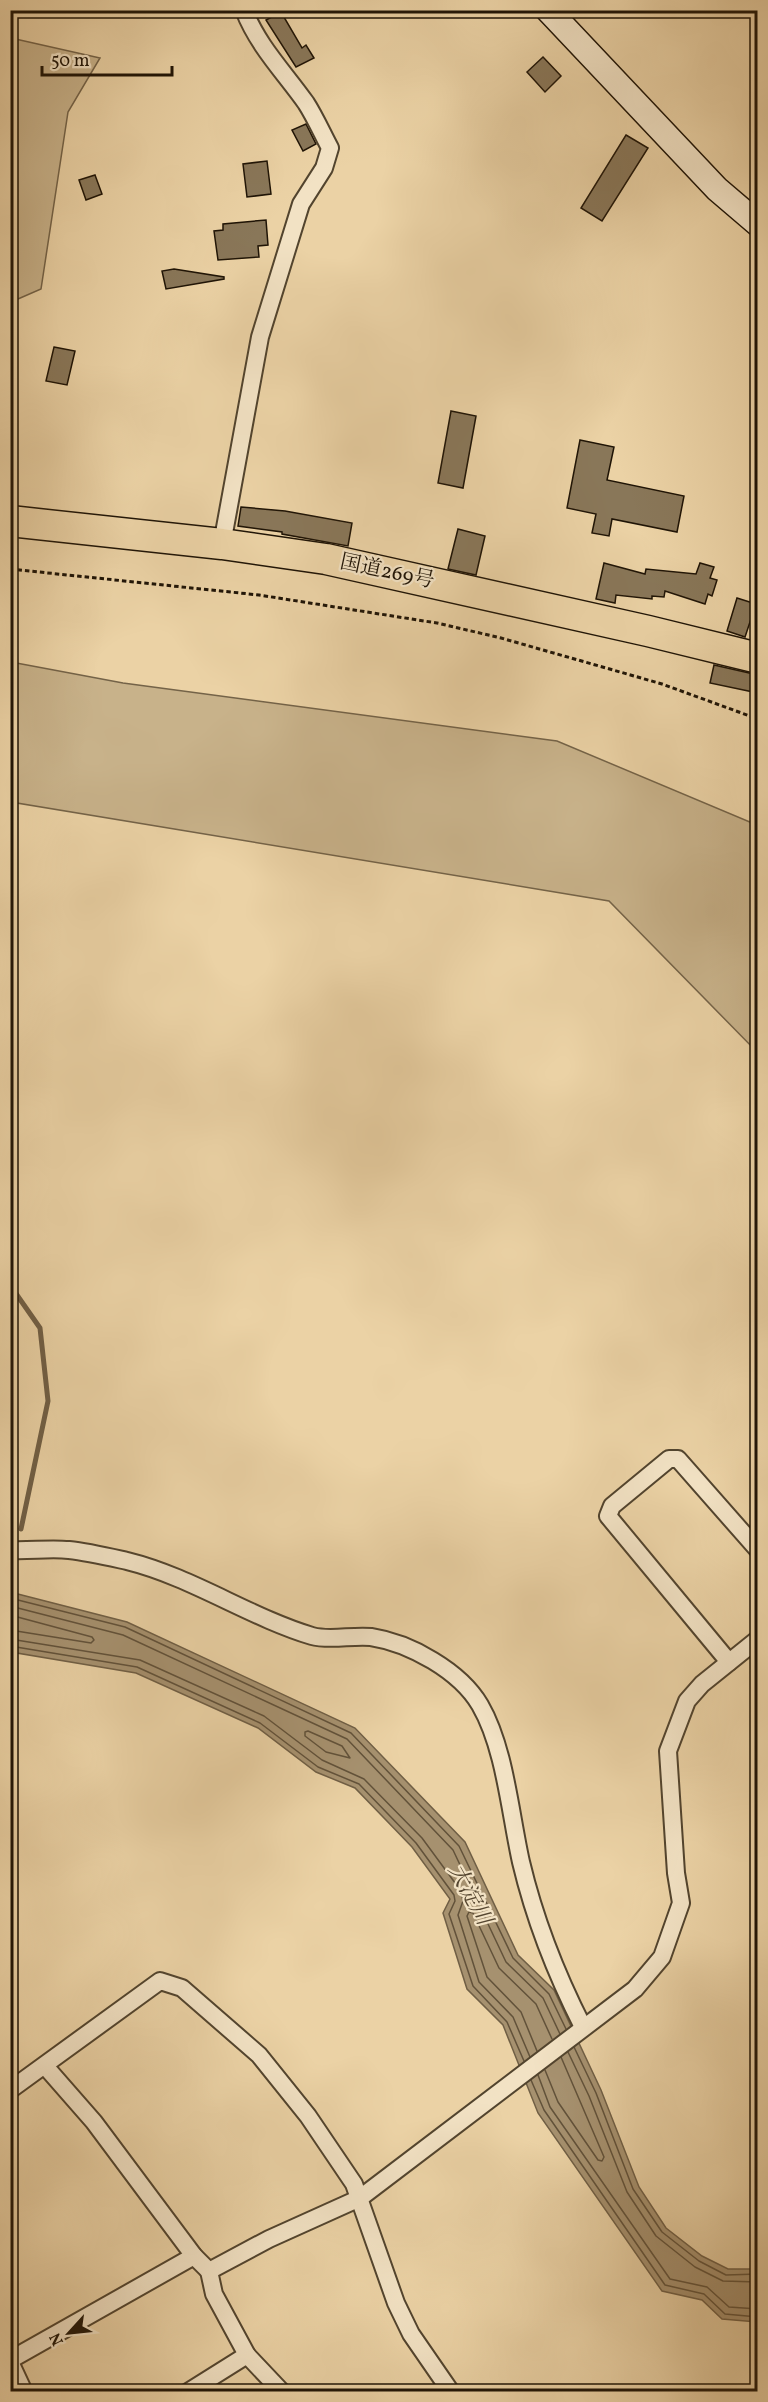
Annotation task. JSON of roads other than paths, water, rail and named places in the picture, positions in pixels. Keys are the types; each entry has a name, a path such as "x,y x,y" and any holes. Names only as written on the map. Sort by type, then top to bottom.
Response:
{"highway":[{"name":"国道269号","path":"10,521 222,544 326,559 758,658"}],"street":[{"path":"222,544 260,337 301,204 324,168 330,148 308,106 252,30 244,10"},
{"path":"548,10 717,189 758,224"},
{"path":"729,1662 608,1516 612,1506 669,1459 678,1459 758,1550"},
{"path":"10,1550 69,1550 129,1562 223,1597 286,1627 316,1637 373,1638 405,1648 448,1668 467,1686 480,1705 495,1739 522,1864 542,1936 561,1984 583,2027"},
{"path":"209,2271 269,2239 360,2198 635,1989 662,1957 681,1902 676,1874 668,1751 687,1701 702,1684 757,1640"},
{"path":"10,2090 160,1981 182,1988 259,2055 308,2116 354,2184 396,2303 411,2334 451,2391"},
{"path":"45,2066 94,2122 194,2256 209,2271 214,2294 247,2355 282,2391"},
{"path":"24,2391 10,2361 194,2256"},
{"path":"188,2391 247,2355"}],"water":[{"name":"大淀川","path":"10,1592 127,1622 355,1728 465,1842 518,1955 554,1990 601,2090 639,2187 666,2228 702,2256 728,2269 757,2269 757,2322 722,2319 702,2300 662,2291 538,2113 503,2025 467,1989 443,1913 450,1899 412,1847 355,1788 316,1772 258,1728 136,1673 11,1652"}],"waterway":[{"path":"10,1285 40,1328 48,1401 21,1529"}]}
